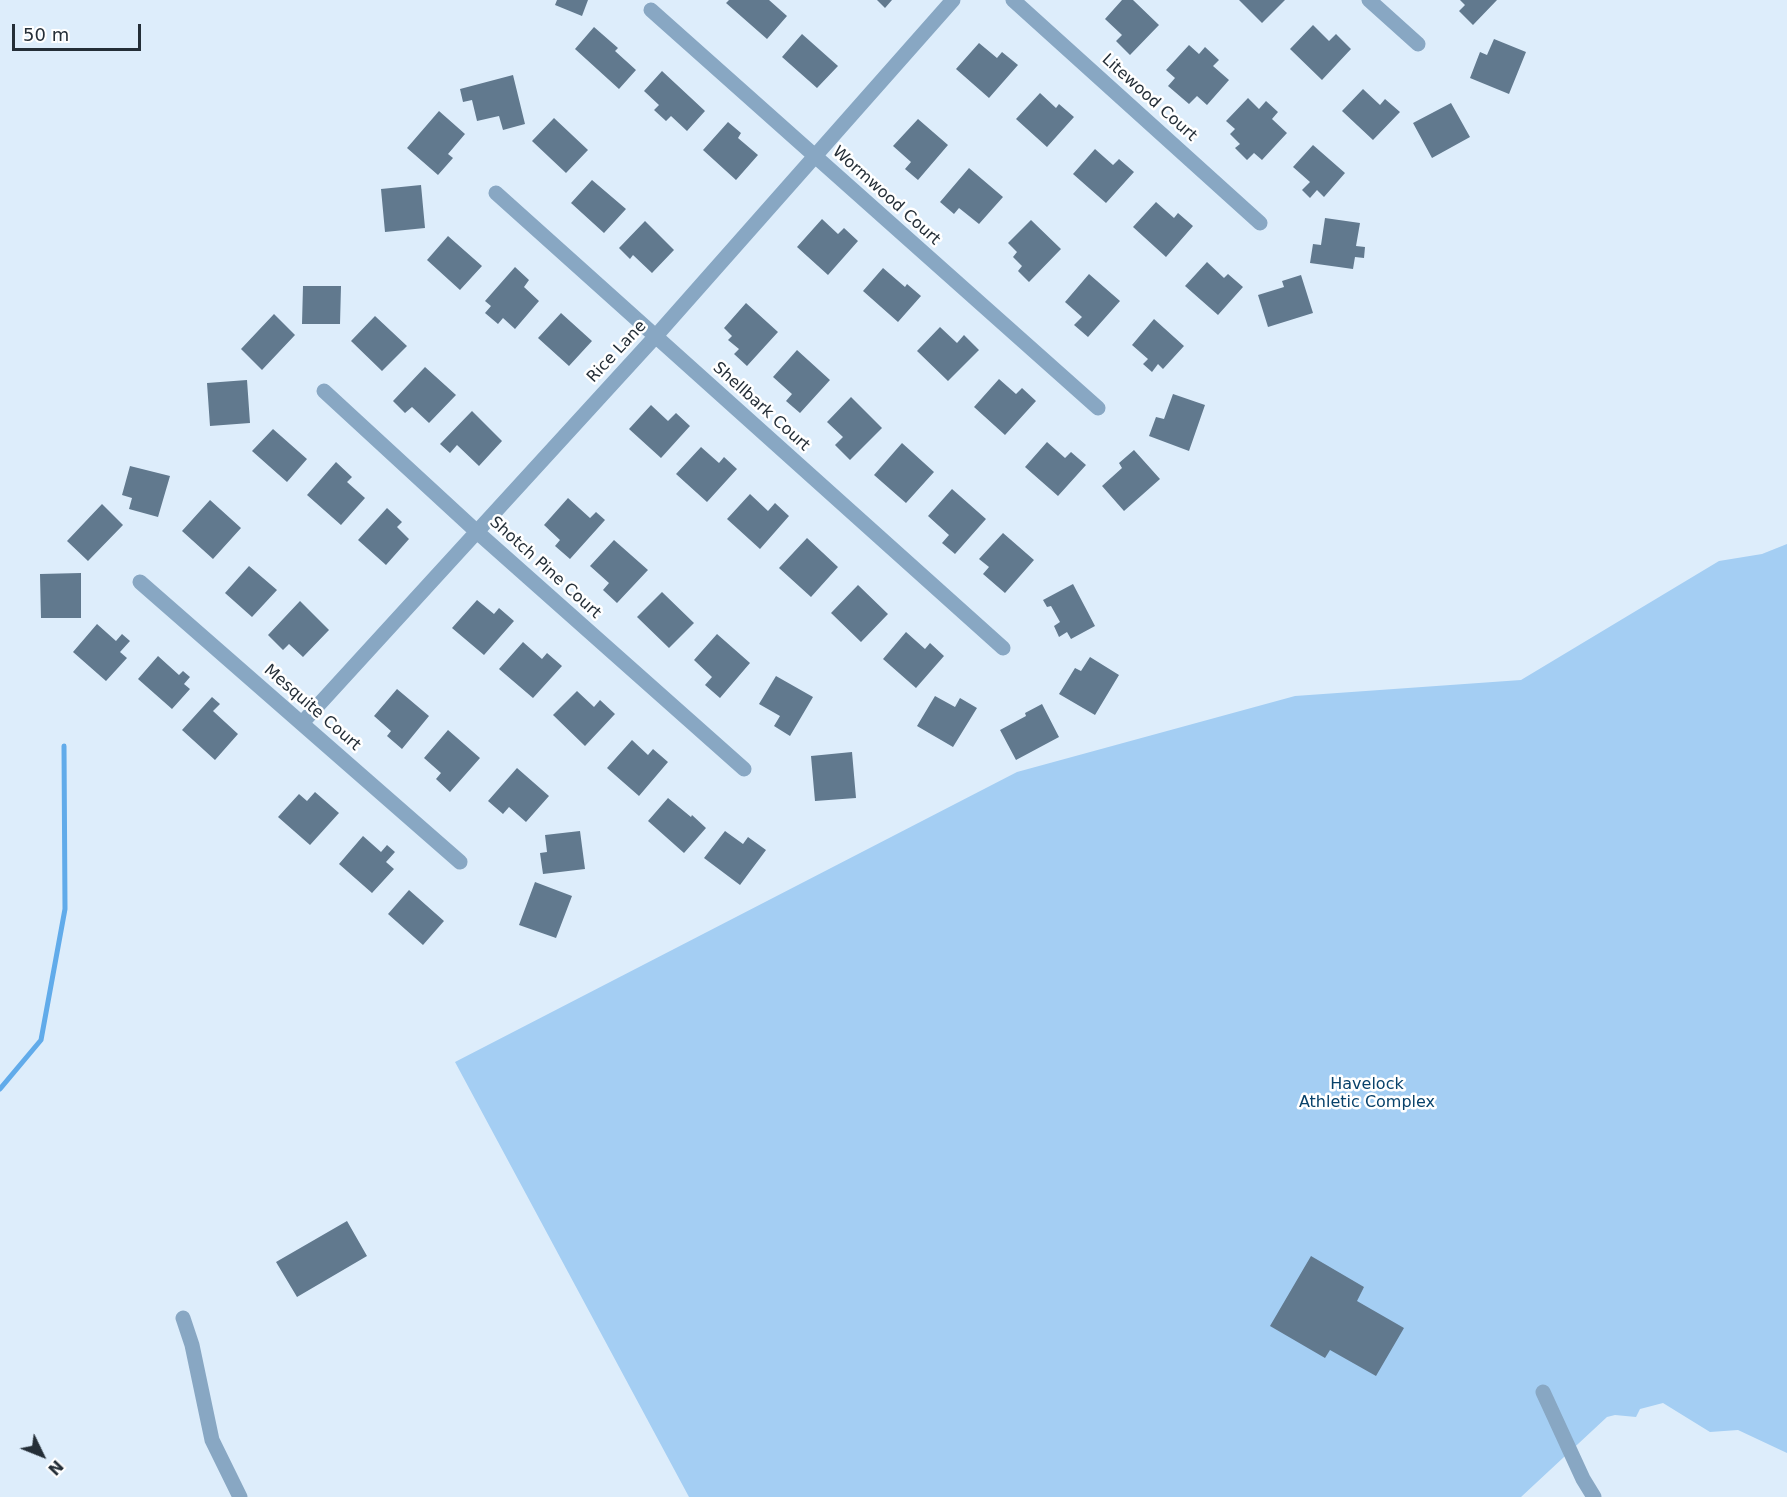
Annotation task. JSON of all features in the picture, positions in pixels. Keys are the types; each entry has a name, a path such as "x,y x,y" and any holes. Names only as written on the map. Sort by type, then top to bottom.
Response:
{"street":[{"name":"Rice Lane","path":"302,723 655,337 953,0"},
{"name":"Litewood Court","path":"1013,0 1260,223"},
{"path":"1369,0 1418,44"},
{"name":"Wormwood Court","path":"651,10 1098,408"},
{"name":"Shellbark Court","path":"496,193 1003,648"},
{"name":"Shotch Pine Court","path":"324,391 476,531 744,770"},
{"name":"Mesquite Court","path":"140,582 460,862"},
{"path":"183,1318 192,1345 212,1440 240,1497"},
{"path":"1543,1392 1583,1479 1594,1497"}],"green space":[{"name":"Havelock Athletic Complex","path":"1787,544 1787,1453 1738,1430 1710,1432 1663,1403 1640,1409 1636,1417 1615,1415 1607,1417 1521,1497 689,1497 455,1062 1017,772 1295,696 1521,680 1719,561 1762,554"}],"building":[{"path":"557,0 588,0 582,16 555,5"},
{"path":"729,0 769,0 787,16 767,39 726,3"},
{"path":"877,0 892,0 885,8"},
{"path":"1122,0 1133,0 1159,25 1130,55 1116,41 1122,35 1105,19"},
{"path":"1239,0 1285,0 1262,23"},
{"path":"1460,0 1497,0 1473,25 1459,11 1465,5"},
{"path":"1313,25 1329,41 1336,34 1351,49 1322,80 1290,49"},
{"path":"594,27 618,48 615,51 636,70 619,89 575,49"},
{"path":"802,34 838,66 817,88 782,57"},
{"path":"1494,39 1526,52 1509,94 1470,78 1480,52 1487,55"},
{"path":"979,43 997,58 1002,52 1018,65 989,98 956,69"},
{"path":"1189,45 1199,54 1205,47 1219,60 1213,66 1229,80 1207,105 1197,96 1189,104 1168,86 1175,78 1166,70"},
{"path":"662,71 705,111 687,131 671,116 666,121 654,110 659,105 644,91"},
{"path":"513,75 525,124 503,130 499,116 477,121 472,100 463,102 460,89"},
{"path":"1363,89 1380,105 1385,99 1400,112 1373,140 1342,111"},
{"path":"1040,93 1056,108 1059,104 1074,117 1047,147 1016,119"},
{"path":"1248,98 1259,109 1266,101 1278,112 1272,119 1287,133 1262,160 1254,153 1247,160 1235,148 1240,144 1230,134 1235,129 1226,121"},
{"path":"1451,103 1470,137 1432,158 1413,123"},
{"path":"439,111 465,134 448,154 453,158 438,175 407,148"},
{"path":"554,118 588,150 566,173 532,141"},
{"path":"918,119 948,145 918,180 905,169 911,162 893,146"},
{"path":"728,122 741,133 738,138 758,155 736,180 703,150"},
{"path":"1313,145 1345,173 1324,197 1317,190 1310,198 1302,190 1310,182 1293,167"},
{"path":"1095,149 1113,165 1119,159 1134,172 1106,203 1073,174"},
{"path":"969,168 1003,197 979,224 959,208 954,214 940,202"},
{"path":"592,180 626,209 604,233 571,203"},
{"path":"421,185 425,228 385,232 381,189"},
{"path":"1156,202 1174,218 1178,213 1193,226 1166,257 1133,227"},
{"path":"1325,218 1360,223 1356,246 1365,247 1364,258 1355,257 1353,269 1310,263 1313,244 1321,245"},
{"path":"822,219 838,234 844,228 858,241 828,275 797,247"},
{"path":"1031,220 1061,249 1029,282 1018,271 1022,266 1013,257 1017,252 1008,243"},
{"path":"645,221 674,250 652,273 633,255 630,259 619,248"},
{"path":"448,236 482,266 460,290 427,260"},
{"path":"1207,262 1224,278 1228,274 1243,287 1218,315 1185,286"},
{"path":"515,267 529,280 524,287 539,301 515,329 503,318 498,324 485,313 491,306 485,301"},
{"path":"883,268 905,287 907,284 921,296 898,322 863,291"},
{"path":"1089,274 1120,301 1088,337 1074,325 1082,317 1065,302"},
{"path":"1301,275 1313,313 1268,327 1258,295 1284,287 1282,281"},
{"path":"303,286 341,286 340,324 302,324"},
{"path":"746,303 778,332 747,366 734,354 739,349 728,340 732,336 724,328"},
{"path":"561,313 592,341 569,366 538,338"},
{"path":"274,314 295,335 262,370 241,349"},
{"path":"375,316 407,346 382,371 351,341"},
{"path":"1154,319 1184,346 1163,369 1158,364 1152,372 1143,364 1148,359 1132,345"},
{"path":"940,327 957,343 964,335 979,350 948,381 917,351"},
{"path":"797,350 830,380 800,413 786,401 792,394 773,377"},
{"path":"425,367 456,395 429,423 412,407 405,413 393,401"},
{"path":"999,379 1016,394 1022,388 1036,401 1005,435 974,407"},
{"path":"247,380 250,423 210,426 207,383"},
{"path":"1173,394 1205,405 1189,451 1149,436 1156,417 1164,419"},
{"path":"851,397 882,428 850,460 835,445 843,437 827,422"},
{"path":"651,405 668,421 676,413 690,426 661,458 629,429"},
{"path":"472,411 502,441 479,466 457,445 450,453 440,444"},
{"path":"273,429 307,459 287,482 252,451"},
{"path":"1047,442 1065,458 1071,452 1086,465 1058,496 1025,467"},
{"path":"902,443 934,472 906,503 874,475"},
{"path":"701,447 719,463 724,457 737,469 707,502 676,474"},
{"path":"1134,450 1160,479 1124,511 1102,486 1122,468 1119,463"},
{"path":"336,462 352,477 347,482 365,498 341,525 307,495"},
{"path":"130,466 170,476 158,517 129,509 132,498 122,495"},
{"path":"952,489 986,519 955,554 942,543 949,535 928,516"},
{"path":"750,494 768,511 775,503 789,516 760,549 727,519"},
{"path":"568,498 590,518 596,512 605,520 570,559 555,546 560,540 544,525"},
{"path":"210,500 241,528 213,559 182,531"},
{"path":"102,504 123,525 88,561 67,541"},
{"path":"387,508 402,522 397,527 409,539 386,565 358,540"},
{"path":"1003,533 1034,560 1005,593 983,574 989,567 979,559"},
{"path":"807,538 838,567 811,597 779,568"},
{"path":"614,540 648,570 617,603 603,590 609,583 590,566"},
{"path":"249,566 277,590 252,617 225,593"},
{"path":"81,573 81,618 41,618 40,574"},
{"path":"1073,584 1095,626 1071,639 1067,632 1059,637 1054,626 1060,622 1051,606 1047,607 1043,600"},
{"path":"858,585 888,614 861,642 831,613"},
{"path":"662,592 694,623 669,648 637,617"},
{"path":"477,600 494,614 499,608 514,621 484,655 452,628"},
{"path":"300,601 329,630 303,657 289,644 283,650 268,635"},
{"path":"97,624 116,641 122,634 130,641 120,652 127,658 106,681 73,652"},
{"path":"906,632 925,649 930,643 944,656 916,688 883,659"},
{"path":"717,634 750,663 720,698 705,685 712,677 694,660"},
{"path":"523,642 542,659 547,653 562,666 533,698 499,669"},
{"path":"158,656 179,675 183,671 190,677 184,684 190,689 172,709 138,679"},
{"path":"1090,657 1119,675 1095,715 1059,694 1075,668 1081,671"},
{"path":"776,676 813,697 790,736 774,726 780,716 759,704"},
{"path":"397,689 429,716 402,749 387,736 391,731 374,716"},
{"path":"577,691 594,707 600,700 615,714 585,746 553,715"},
{"path":"935,696 955,707 960,698 977,708 953,747 917,726"},
{"path":"212,697 220,704 213,711 238,734 215,760 182,730"},
{"path":"1042,704 1059,737 1016,760 1000,730"},
{"path":"448,730 480,758 450,792 436,779 441,773 424,758"},
{"path":"632,740 648,755 653,749 668,762 639,796 607,768"},
{"path":"852,752 856,798 815,801 811,756"},
{"path":"517,768 549,796 526,822 509,807 503,814 488,801"},
{"path":"315,792 339,813 310,845 278,817 299,794 307,801"},
{"path":"668,798 706,828 684,853 648,821"},
{"path":"580,831 585,869 543,874 540,853 547,852 545,835"},
{"path":"725,831 743,844 748,837 766,850 740,885 704,858"},
{"path":"363,836 381,852 387,845 395,852 386,862 394,869 372,893 339,864"},
{"path":"535,882 572,896 556,938 519,925"},
{"path":"409,890 444,921 423,945 388,914"},
{"path":"347,1221 367,1256 297,1297 276,1262"},
{"path":"1311,1256 1364,1287 1357,1301 1404,1328 1376,1376 1330,1350 1325,1358 1270,1326"}],"waterway":[{"path":"0,1089 41,1040 65,909 64,746"}]}
